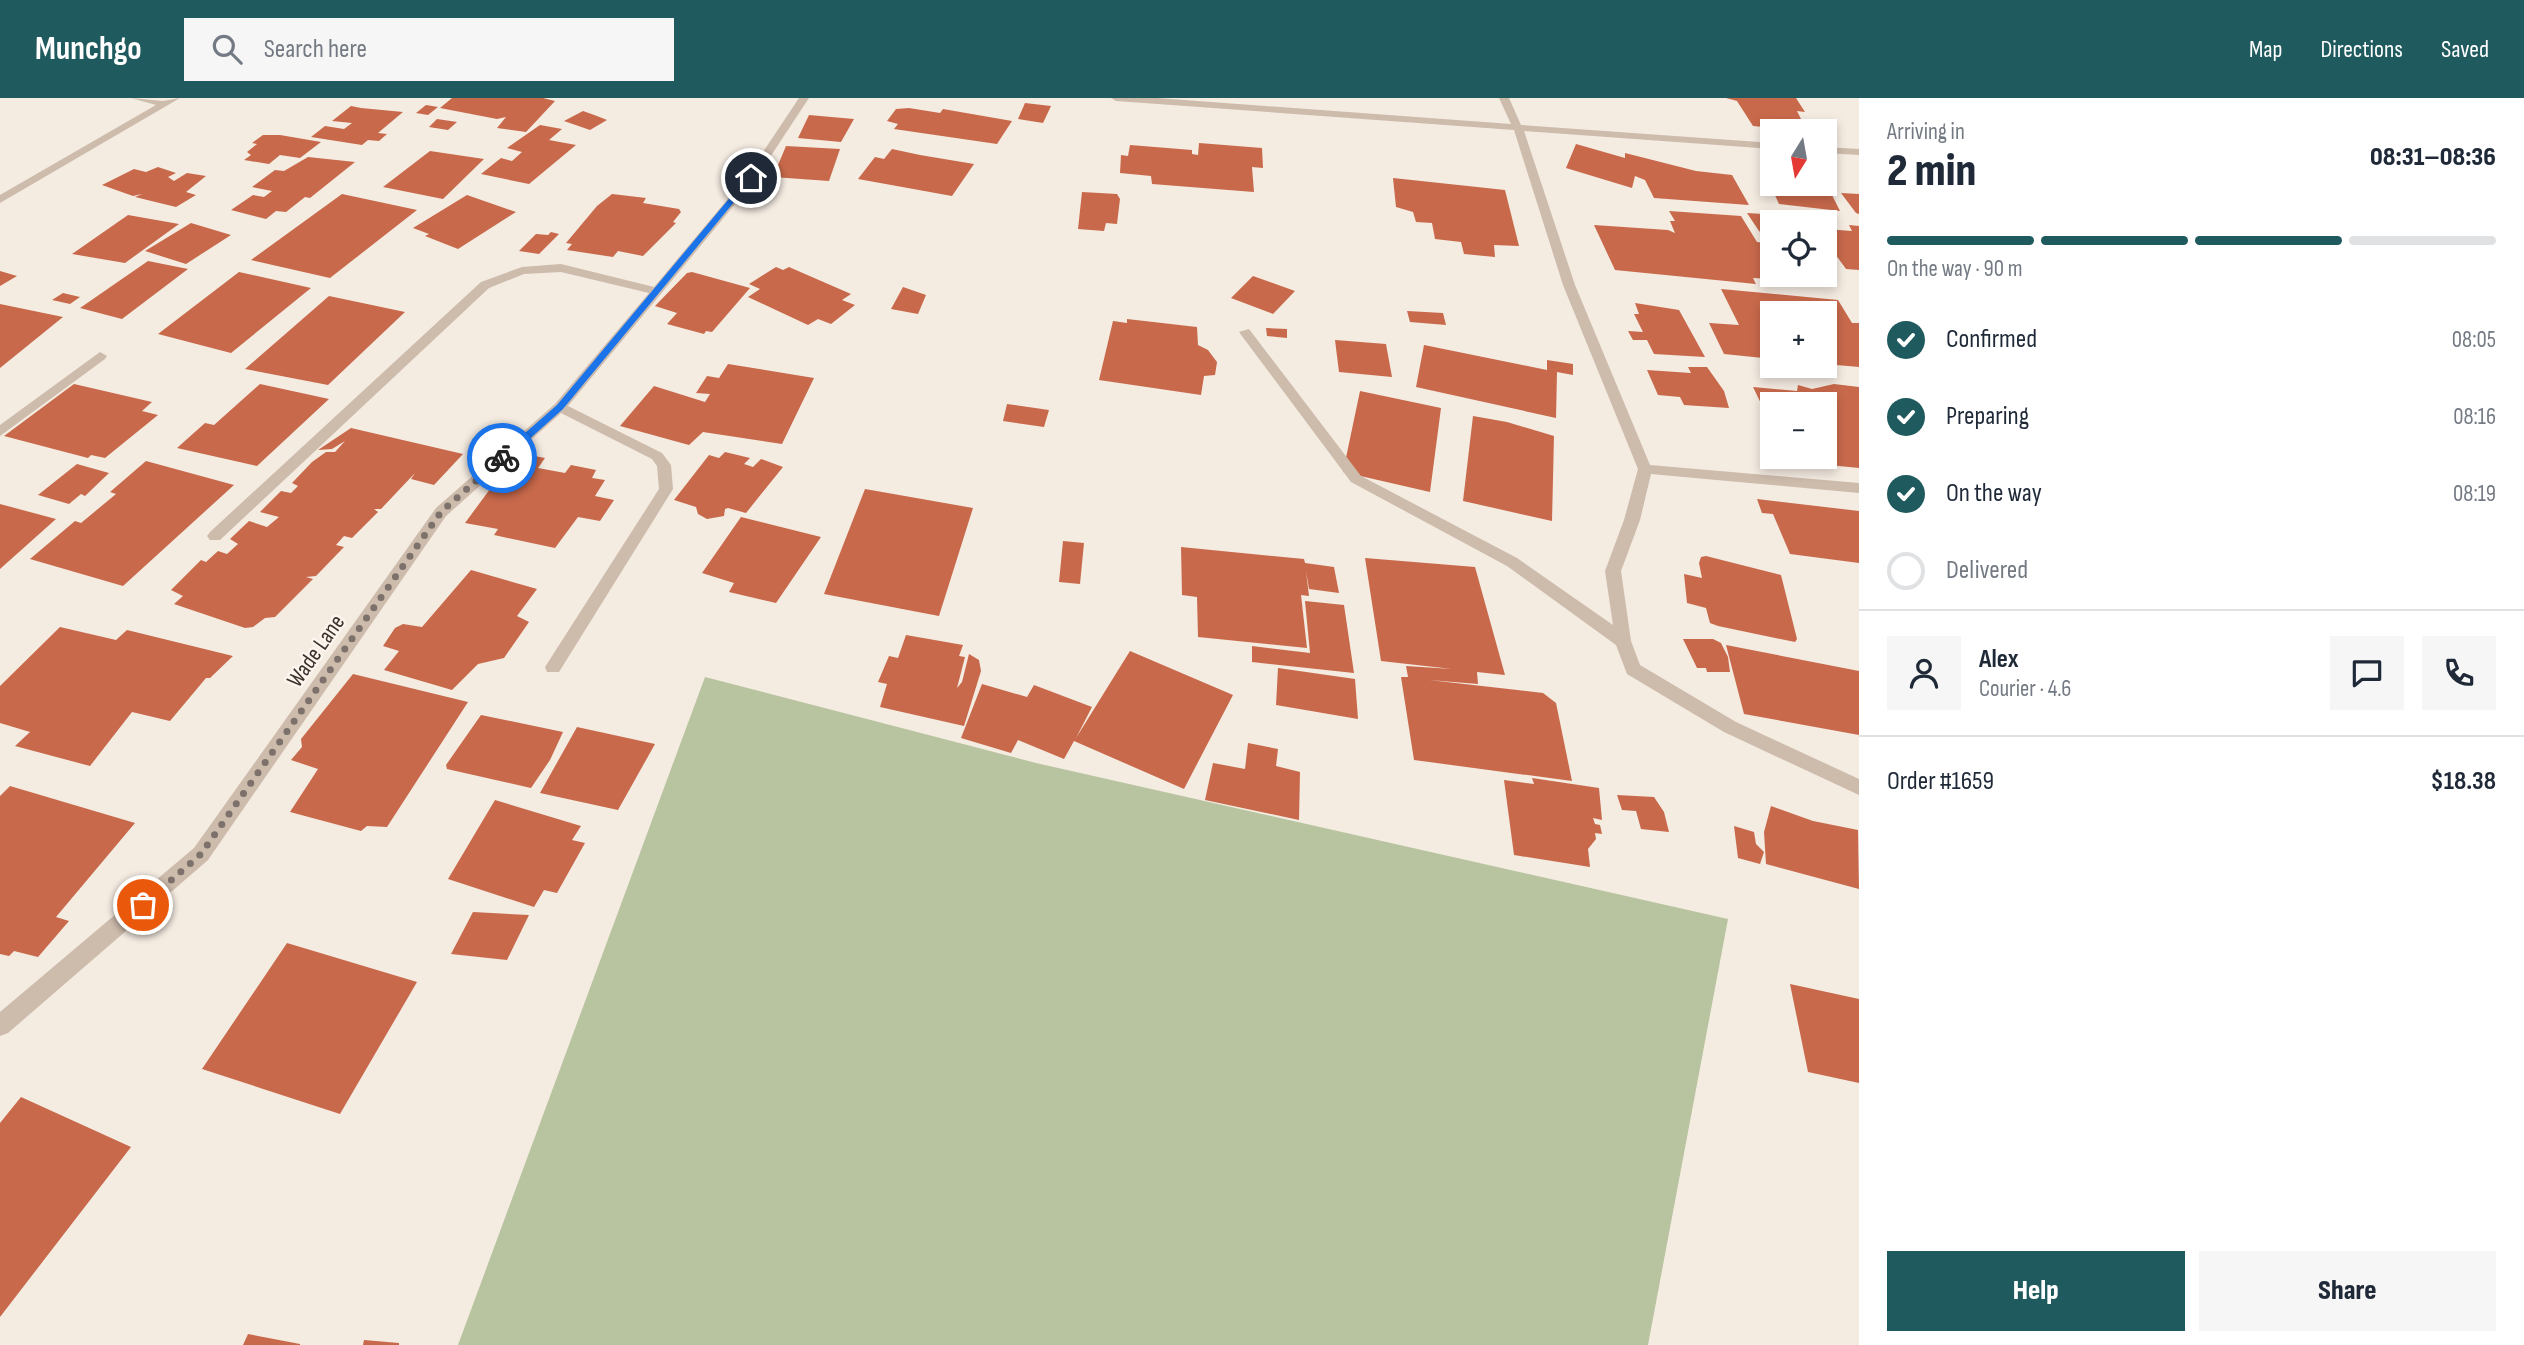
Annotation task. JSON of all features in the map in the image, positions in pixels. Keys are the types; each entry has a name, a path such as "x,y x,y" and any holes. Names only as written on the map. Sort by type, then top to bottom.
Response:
{"street":[{"path":"136,98 164,104"},
{"path":"0,200 175,98"},
{"name":"Wade Lane","path":"0,1026 201,854 441,512 560,407 751,178 804,98"},
{"path":"1116,98 1760,145"},
{"path":"1504,98 1518,128 1569,285 1645,469 1632,520 1613,571 1623,641 1633,669 1730,727 1859,787"},
{"path":"1838,150 1859,152"},
{"path":"215,536 485,285 522,271 561,268 657,291"},
{"path":"1245,332 1356,479 1452,533 1512,562 1623,641"},
{"path":"0,432 100,356"},
{"path":"553,667 666,489 664,465 657,456 560,407"},
{"path":"1645,469 1859,488"}],"green space":[{"path":"705,677 1036,763 1728,919 1648,1345 458,1345"}],"building":[{"path":"452,98 543,98 555,101 526,132 497,128 506,117 497,119 440,108"},
{"path":"1726,98 1796,98 1805,112 1797,111 1801,119 1760,119 1760,127 1753,126 1737,101"},
{"path":"1025,103 1051,106 1043,123 1018,119"},
{"path":"426,105 438,107 428,115 416,113"},
{"path":"351,106 403,112 378,133 387,134 379,141 368,140 362,145 311,137 325,126 344,129 352,123 332,121"},
{"path":"909,108 940,113 943,109 1012,121 997,144 894,129 898,124 887,121 896,109"},
{"path":"583,111 607,120 590,130 564,121"},
{"path":"809,115 854,119 841,142 798,138"},
{"path":"437,119 457,122 448,130 429,127"},
{"path":"540,125 562,129 549,140 576,145 529,184 481,174 501,158 512,161 522,152 507,148"},
{"path":"263,135 321,142 300,158 280,155 269,164 244,160 251,155 247,152 257,144 252,143"},
{"path":"1199,143 1262,148 1263,168 1252,167 1254,192 1152,184 1151,176 1120,173 1121,155 1128,156 1130,145 1192,150 1192,154 1198,155"},
{"path":"1576,144 1625,158 1625,153 1696,171 1732,175 1749,205 1654,198 1645,180 1635,176 1632,188 1566,168"},
{"path":"786,146 840,149 829,181 773,177"},
{"path":"892,149 974,164 952,196 858,179 875,157 884,159"},
{"path":"430,151 484,159 443,199 383,187"},
{"path":"308,157 355,162 310,198 305,197 286,212 276,211 266,219 231,210 253,195 264,197 272,191 252,187 275,170 284,171"},
{"path":"158,167 176,173 168,177 174,181 187,173 206,176 186,192 196,195 176,207 135,197 142,194 133,196 102,185 134,169 146,172"},
{"path":"1393,178 1505,190 1519,246 1494,245 1495,257 1464,254 1461,242 1435,239 1432,223 1416,222 1413,212 1396,207"},
{"path":"1082,192 1117,194 1120,199 1117,224 1106,223 1104,231 1078,229"},
{"path":"1841,193 1859,194 1859,214 1856,213"},
{"path":"342,194 417,210 330,278 251,260"},
{"path":"612,194 646,198 643,203 679,209 681,212 673,222 676,223 643,256 618,251 613,257 567,250 572,244 566,243 597,206"},
{"path":"467,195 516,212 458,249 425,236 429,234 413,228"},
{"path":"1775,196 1832,196 1840,211 1837,210 1779,204"},
{"path":"1669,211 1741,216 1757,242 1760,242 1760,278 1753,278 1756,284 1615,270 1594,225 1668,230 1675,233 1670,221 1675,221"},
{"path":"1747,213 1760,214 1759,231"},
{"path":"128,215 179,224 125,263 72,254"},
{"path":"191,223 231,235 186,264 145,251"},
{"path":"1849,225 1859,226 1859,270 1846,269 1837,257 1837,230 1852,231"},
{"path":"551,232 559,234 539,254 519,251 536,234 548,235"},
{"path":"148,261 188,269 122,319 80,308"},
{"path":"776,267 783,270 789,267 851,294 842,300 855,305 831,324 818,319 808,325 748,297 760,289 749,284"},
{"path":"0,271 17,276 0,286"},
{"path":"239,272 311,288 231,353 158,334"},
{"path":"692,272 750,288 712,332 706,331 704,334 667,324 677,313 655,306 687,273"},
{"path":"1253,276 1295,291 1273,314 1231,298"},
{"path":"903,287 926,295 918,314 891,309"},
{"path":"1721,289 1838,300 1852,323 1859,323 1859,367 1837,365 1837,301 1760,301 1760,358 1724,354 1709,323 1739,325"},
{"path":"63,293 80,297 70,304 52,300"},
{"path":"329,296 405,312 328,385 245,369"},
{"path":"1635,303 1679,310 1705,357 1654,354 1647,340 1633,340 1628,331 1643,332 1634,314 1639,314"},
{"path":"0,304 63,317 0,368"},
{"path":"1407,311 1443,313 1446,325 1410,322"},
{"path":"1127,319 1197,327 1198,345 1208,350 1217,362 1215,375 1204,376 1201,395 1099,380 1113,321 1127,323"},
{"path":"1266,328 1287,329 1287,338 1267,336"},
{"path":"1335,340 1386,344 1392,377 1339,372"},
{"path":"1424,345 1547,370 1547,360 1573,364 1573,375 1557,372 1556,418 1416,387"},
{"path":"728,364 814,378 782,444 703,432 689,445 620,426 654,386 705,402 710,394 696,393 707,376 719,378"},
{"path":"1688,367 1707,367 1724,391 1729,408 1684,405 1680,397 1658,395 1647,370 1691,373"},
{"path":"74,384 152,402 142,411 158,415 105,458 91,455 88,458 4,436"},
{"path":"260,384 329,399 257,466 177,448 205,423 214,425"},
{"path":"1834,384 1859,387 1859,468 1837,466 1837,392 1760,392 1760,401 1753,387 1797,391 1798,385 1812,389"},
{"path":"1360,391 1441,408 1430,492 1343,472"},
{"path":"1007,404 1049,410 1044,427 1003,421"},
{"path":"1473,416 1507,422 1554,436 1552,521 1463,501"},
{"path":"351,428 463,454 434,485 411,479 415,473 381,509 374,509 378,512 352,538 344,536 336,545 344,547 316,576 306,577 313,579 275,617 265,618 253,627 245,628 174,604 183,596 171,590 201,560 206,562 218,551 227,554 238,544 230,539 249,521 267,527 279,517 260,512 281,491 291,493 298,486 292,483 312,462 326,452 335,452 345,441 332,449 318,450"},
{"path":"725,452 750,458 744,464 753,467 761,459 783,467 746,513 728,508 725,509 724,516 707,519 698,514 696,507 674,500 709,455 719,458"},
{"path":"524,454 545,458 538,468 565,473 571,465 596,470 592,478 605,480 595,496 614,500 600,521 578,517 555,548 494,535 498,529 465,523 510,462 514,463"},
{"path":"146,461 234,485 123,586 30,559 75,521 81,523 116,494 110,492"},
{"path":"77,464 109,473 85,496 81,494 69,504 38,495"},
{"path":"865,489 973,508 939,616 824,594"},
{"path":"1757,499 1859,511 1859,563 1790,554 1773,514 1762,513"},
{"path":"0,504 56,519 0,569"},
{"path":"741,517 821,537 776,603 729,592 734,583 702,573"},
{"path":"1063,541 1084,543 1080,584 1059,582"},
{"path":"1181,547 1304,559 1305,563 1334,567 1339,593 1309,589 1306,571 1309,596 1301,595 1307,648 1198,637 1197,597 1182,595"},
{"path":"1701,557 1781,575 1797,639 1795,642 1718,626 1710,623 1706,608 1687,603 1684,574 1702,578 1699,563"},
{"path":"1365,558 1475,567 1505,675 1477,672 1478,684 1429,680 1543,693 1556,703 1572,781 1414,760 1401,677 1408,677 1406,666 1452,669 1381,661"},
{"path":"471,570 537,589 517,616 529,622 504,658 478,664 452,690 384,670 399,651 383,646 395,628 403,624 422,627"},
{"path":"1305,601 1344,605 1354,673 1252,662 1252,646 1310,653"},
{"path":"60,627 116,640 127,630 233,656 210,678 206,678 170,721 132,712 90,766 15,746 30,732 0,723 0,686"},
{"path":"906,635 963,645 959,656 965,657 957,688 962,682 969,654 979,660 981,671 964,726 880,707 887,684 878,682 889,656 898,658"},
{"path":"1683,639 1713,639 1721,643 1728,657 1730,672 1707,672 1706,668 1697,668"},
{"path":"1726,645 1859,671 1859,735 1744,714"},
{"path":"1130,651 1233,695 1184,789 1074,741 1064,759 1018,740 1011,753 961,738 982,684 1027,697 1034,685 1092,707 1076,738"},
{"path":"1278,668 1355,679 1358,719 1276,705"},
{"path":"353,674 468,702 387,827 367,826 361,831 290,812 318,769 291,760 302,747 301,739"},
{"path":"481,715 563,732 550,760 531,788 447,769 446,765"},
{"path":"577,727 655,744 618,810 540,793"},
{"path":"1248,743 1278,749 1276,766 1300,772 1299,820 1205,800 1213,763 1245,769"},
{"path":"1532,778 1599,788 1602,820 1593,818 1595,824 1600,825 1602,834 1595,833 1596,839 1588,849 1590,867 1514,855 1504,780 1534,784"},
{"path":"10,786 135,823 56,917 69,921 38,957 14,951 9,956 0,954 0,796"},
{"path":"1617,795 1654,797 1664,812 1669,832 1641,829 1636,811 1622,810"},
{"path":"495,800 581,826 572,840 585,843 557,893 544,890 534,907 448,879"},
{"path":"1771,806 1813,821 1858,830 1859,889 1766,864 1764,832"},
{"path":"1734,826 1754,832 1756,844 1764,852 1760,864 1738,858"},
{"path":"473,912 529,915 507,960 451,954"},
{"path":"287,943 417,982 340,1114 202,1069"},
{"path":"1790,984 1859,999 1859,1083 1808,1072"},
{"path":"21,1097 131,1147 0,1317 0,1123"},
{"path":"248,1334 300,1344 300,1345 243,1345"},
{"path":"364,1340 399,1343 399,1345 363,1345"}],"way so far":[{"path":"143,905 201,854 441,512 502,458"}],"route":[{"path":"502,458 560,407 751,178"}]}
